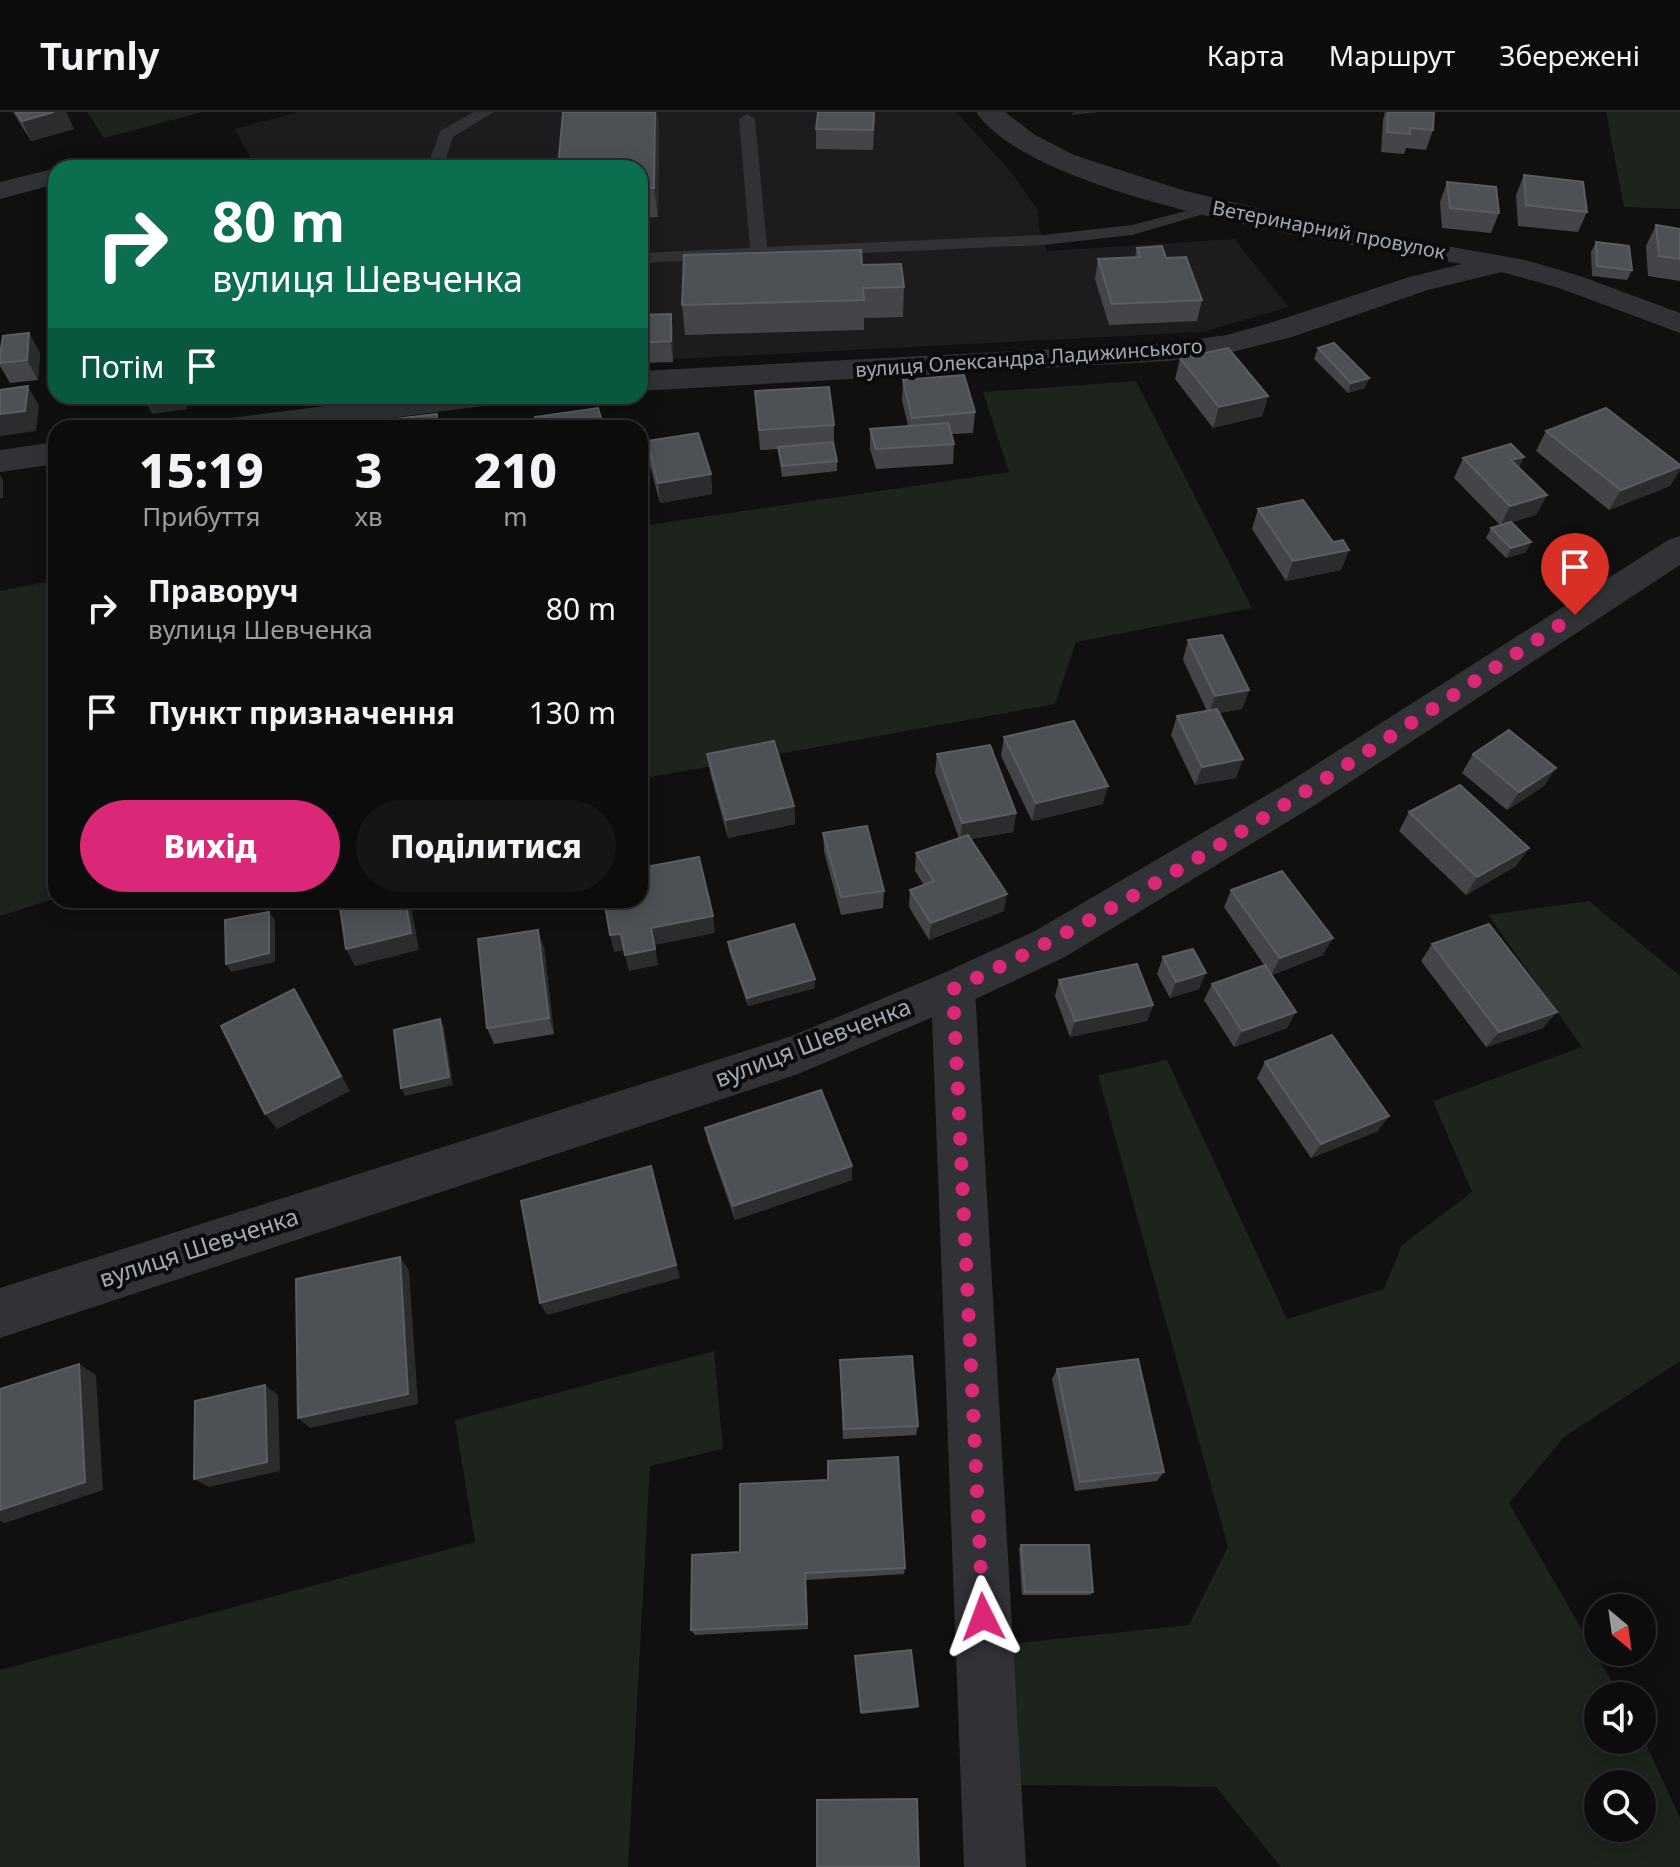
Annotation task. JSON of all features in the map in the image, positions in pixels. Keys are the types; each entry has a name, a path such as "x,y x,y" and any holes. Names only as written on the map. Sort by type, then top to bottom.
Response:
{"street":[{"name":"Ветеринарний провулок","path":"989,112 1011,133 1061,161 1213,209 1322,233 1502,263 1602,293 1680,324"},
{"path":"0,191 48,178"},
{"name":"вулиця Олександра Ладижинського","path":"648,381 1167,352 1228,344 1417,284 1502,263"},
{"path":"294,420 420,404"},
{"path":"0,461 48,454"},
{"name":"вулиця Шевченка","path":"0,1313 798,1054 953,989 1050,944 1298,796 1680,548"},
{"path":"953,989 995,1867"}],"lane":[{"path":"438,160 446,134 486,112"},
{"path":"747,119 759,253"},
{"path":"648,258 1043,240 1132,230 1213,209"}],"shaded area":[{"path":"87,112 202,112 104,138"},
{"path":"298,112 956,112 1012,173 1038,211 1039,229 1047,251 1234,239 1289,307 1202,332 648,361 648,160 252,160 235,129"},
{"path":"1606,112 1680,112 1680,209 1624,207"},
{"path":"1136,381 1252,608 1076,642 1055,704 648,778 648,525 1009,472 983,392"},
{"path":"48,582 48,901 0,916 0,591"},
{"path":"1589,901 1680,976 1680,1361 1564,1437 1509,1503 1584,1633 1584,1666 1603,1666 1612,1682 1584,1682 1584,1754 1651,1754 1680,1818 1680,1867 1281,1867 1216,1787 1014,1785 1010,1644 1189,1625 1228,1547 1098,1075 1167,1060 1287,1319 1384,1289 1402,1245 1472,1192 1433,1101 1582,1047 1488,915"},
{"path":"714,1351 723,1449 650,1466 628,1867 0,1867 0,1670 475,1542 455,1420"}],"building":[{"path":"16,112 54,112 22,121"},
{"path":"563,112 655,112 654,188 648,188 648,160 559,160"},
{"path":"818,112 874,112 873,130 816,129"},
{"path":"1388,112 1434,112 1433,130 1410,128 1410,134 1387,132"},
{"path":"1524,175 1583,182 1587,212 1526,205"},
{"path":"1447,182 1496,187 1499,213 1450,208"},
{"path":"1656,225 1680,229 1680,259 1659,256"},
{"path":"1596,242 1629,246 1632,270 1597,266"},
{"path":"1162,246 1166,258 1186,257 1202,300 1112,304 1098,259 1140,257 1137,248"},
{"path":"861,250 862,265 901,264 904,287 863,288 864,300 682,305 684,255"},
{"path":"671,314 671,341 648,342 648,315"},
{"path":"29,333 27,360 0,363 3,336"},
{"path":"1334,343 1369,378 1351,383 1318,348"},
{"path":"1228,348 1268,396 1219,407 1180,358"},
{"path":"964,375 975,412 912,418 903,380"},
{"path":"28,386 25,411 0,414 0,390"},
{"path":"829,387 834,425 759,430 755,391"},
{"path":"598,408 602,420 536,420 535,417"},
{"path":"1606,408 1680,467 1621,490 1546,431"},
{"path":"437,414 437,420 387,420"},
{"path":"948,423 954,444 876,449 870,429"},
{"path":"698,433 711,474 658,483 648,441"},
{"path":"833,442 837,461 782,466 778,447"},
{"path":"1511,444 1524,457 1511,460 1547,495 1510,506 1463,458"},
{"path":"1303,500 1333,542 1343,540 1349,550 1293,561 1258,509"},
{"path":"1511,522 1531,542 1511,548 1491,528"},
{"path":"1222,635 1249,690 1215,696 1188,640"},
{"path":"1217,709 1243,759 1202,767 1177,716"},
{"path":"1074,721 1108,786 1036,803 1004,737"},
{"path":"1509,730 1556,768 1519,792 1473,754"},
{"path":"774,741 794,806 726,820 707,754"},
{"path":"990,745 1016,813 962,823 937,754"},
{"path":"1460,785 1529,848 1477,877 1409,812"},
{"path":"867,826 884,891 841,897 823,833"},
{"path":"968,835 1007,894 931,923 910,890 934,881 916,853"},
{"path":"699,857 713,916 651,928 655,949 625,955 621,934 610,935 605,908 648,908 648,867"},
{"path":"1282,871 1333,938 1280,958 1231,890"},
{"path":"340,908 406,908 411,933 346,949"},
{"path":"269,912 269,953 226,964 225,920"},
{"path":"794,924 815,979 747,998 728,942"},
{"path":"1489,924 1557,1012 1499,1032 1432,944"},
{"path":"538,930 549,1018 487,1028 478,939"},
{"path":"1193,949 1206,973 1176,982 1163,957"},
{"path":"1137,964 1153,1005 1075,1021 1059,980"},
{"path":"1265,965 1296,1012 1242,1031 1212,984"},
{"path":"294,989 341,1076 265,1114 221,1026"},
{"path":"440,1019 449,1077 401,1088 394,1030"},
{"path":"1332,1035 1389,1116 1321,1144 1265,1062"},
{"path":"821,1090 852,1166 733,1206 705,1128"},
{"path":"651,1166 676,1265 540,1303 521,1201"},
{"path":"400,1257 408,1394 298,1418 296,1279"},
{"path":"912,1356 918,1426 844,1429 840,1360"},
{"path":"1138,1359 1164,1472 1080,1482 1057,1369"},
{"path":"79,1364 85,1482 0,1510 0,1389"},
{"path":"265,1385 267,1462 194,1479 195,1401"},
{"path":"898,1457 905,1568 805,1573 807,1624 691,1630 692,1555 740,1552 740,1484 828,1480 828,1461"},
{"path":"1021,1545 1089,1545 1093,1592 1025,1592"},
{"path":"911,1650 918,1706 861,1712 855,1656"},
{"path":"917,1799 919,1867 817,1867 817,1800"}],"route":[{"path":"983,1617 953,989 1050,944 1298,796 1575,615"}]}
